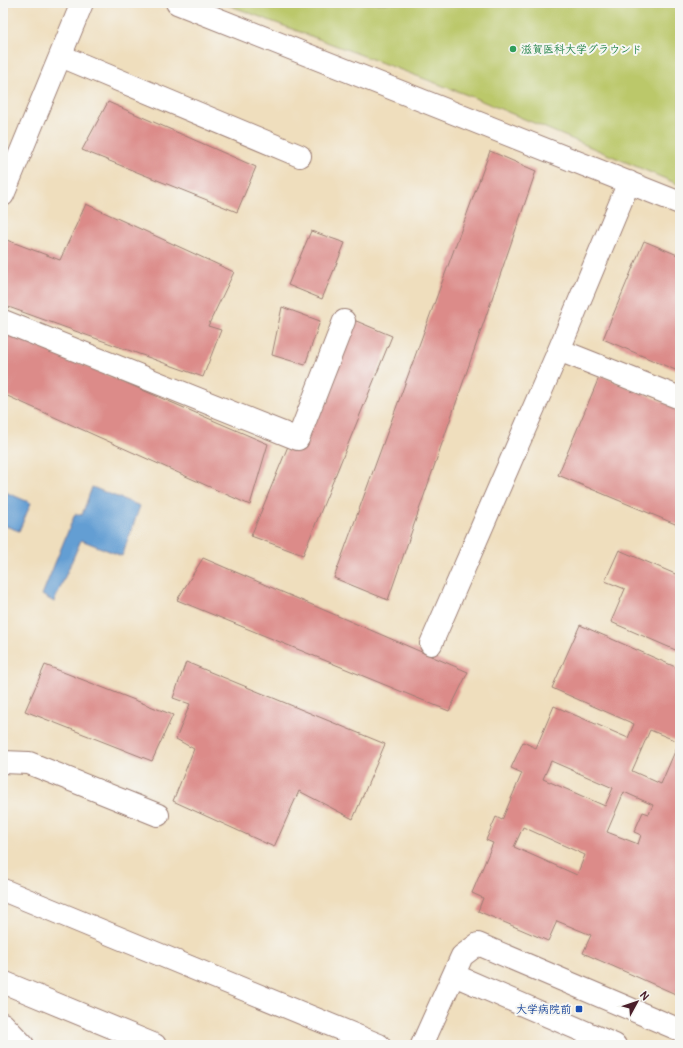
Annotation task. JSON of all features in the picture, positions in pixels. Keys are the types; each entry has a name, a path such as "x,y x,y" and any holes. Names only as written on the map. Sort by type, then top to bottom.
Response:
{"street":[{"path":"3,195 82,3"},
{"path":"177,3 680,203"},
{"path":"60,56 300,156"},
{"path":"431,644 559,350 629,182"},
{"path":"3,320 298,440 344,321"},
{"path":"559,350 680,398"},
{"path":"3,762 29,763 158,815"},
{"path":"3,890 379,1045"},
{"path":"422,1045 462,956 478,944 680,1030"},
{"path":"454,975 615,1045"},
{"path":"3,982 155,1045"},
{"path":"3,1024 23,1045"}],"green space":[{"name":"滋賀医科大学グラウンド","path":"223,3 680,3 680,185 470,96"}],"water":[{"path":"92,487 140,506 122,556 81,540 54,602 42,595 75,514 82,515"},
{"path":"3,491 31,503 19,531 3,525"}],"building":[{"path":"108,102 256,167 237,212 82,150"},
{"path":"490,151 536,171 388,600 334,578"},
{"path":"86,204 234,272 208,326 221,330 203,377 3,305 4,239 60,260"},
{"path":"311,231 345,243 322,299 288,285"},
{"path":"644,241 680,256 680,372 603,339"},
{"path":"282,307 320,321 305,365 272,355"},
{"path":"342,315 392,336 303,555 251,536"},
{"path":"3,330 268,444 250,505 3,394"},
{"path":"600,375 680,409 680,526 558,475"},
{"path":"619,550 680,576 680,652 611,622 625,589 605,581"},
{"path":"203,558 468,672 449,711 177,600"},
{"path":"580,625 680,669 680,996 583,953 591,935 557,921 548,941 478,911 483,898 472,893 493,843 486,840 496,817 502,820 522,773 511,768 523,742 536,748 554,706 628,738 634,724 552,688","holes":["650,730 679,742 661,784 632,771","551,761 613,788 605,806 543,779","624,792 653,805 649,814 643,812 634,832 641,835 638,844 607,832","523,827 585,855 577,875 514,847"]},
{"path":"186,662 385,744 353,819 299,791 274,847 173,801 194,749 176,739 190,704 173,698"},
{"path":"45,665 173,715 152,761 25,711"}],"place":[{"name":"滋賀医科大学グラウンド","path":"513,49"},
{"name":"大学病院前","path":"579,1009"}]}
